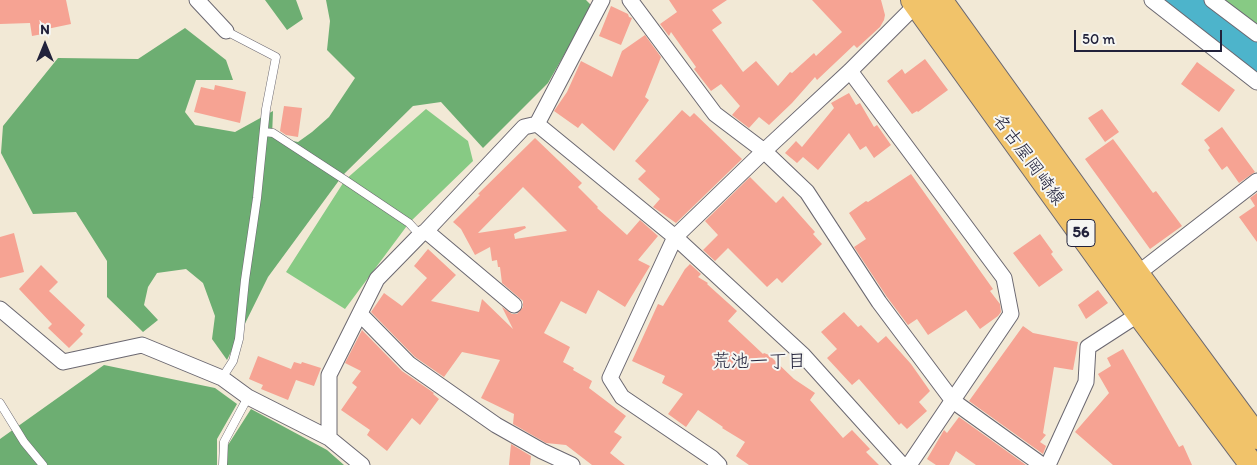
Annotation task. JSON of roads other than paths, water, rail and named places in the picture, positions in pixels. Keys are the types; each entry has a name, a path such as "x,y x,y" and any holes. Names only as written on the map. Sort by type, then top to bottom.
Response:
{"main road":[{"name":"名古屋岡崎線","path":"940,0 1257,437"},
{"name":"名古屋岡崎線","path":"914,3 1139,314 1252,465"}],"street":[{"path":"197,0 226,31"},
{"path":"329,438 329,375 377,279 524,127 537,124 602,0"},
{"path":"630,0 715,114 764,151 807,192 878,302 953,401 1042,465"},
{"path":"1152,0 1257,82"},
{"path":"1212,0 1257,33"},
{"path":"720,465 622,397 610,378 675,237 850,71 914,3"},
{"path":"850,71 1004,278 1011,314 909,465"},
{"path":"537,124 675,237 803,355 902,465"},
{"path":"1137,274 1257,181"},
{"path":"423,233 514,305"},
{"path":"0,309 63,362 142,344 222,378 248,397 329,438 362,465"},
{"path":"360,314 409,364 496,424 542,451 572,465"},
{"path":"1048,465 1086,382 1088,348 1139,314"}],"lane":[{"path":"222,378 233,360 239,339 244,280 257,198 266,109 276,57 226,31"},
{"path":"264,132 273,133 423,233"},
{"path":"223,465 224,442 248,397"},
{"path":"0,402 24,442 43,465"}],"waterway":[{"path":"1177,0 1257,63"}],"district":[{"name":"荒池一丁目","path":"759,362"}]}
